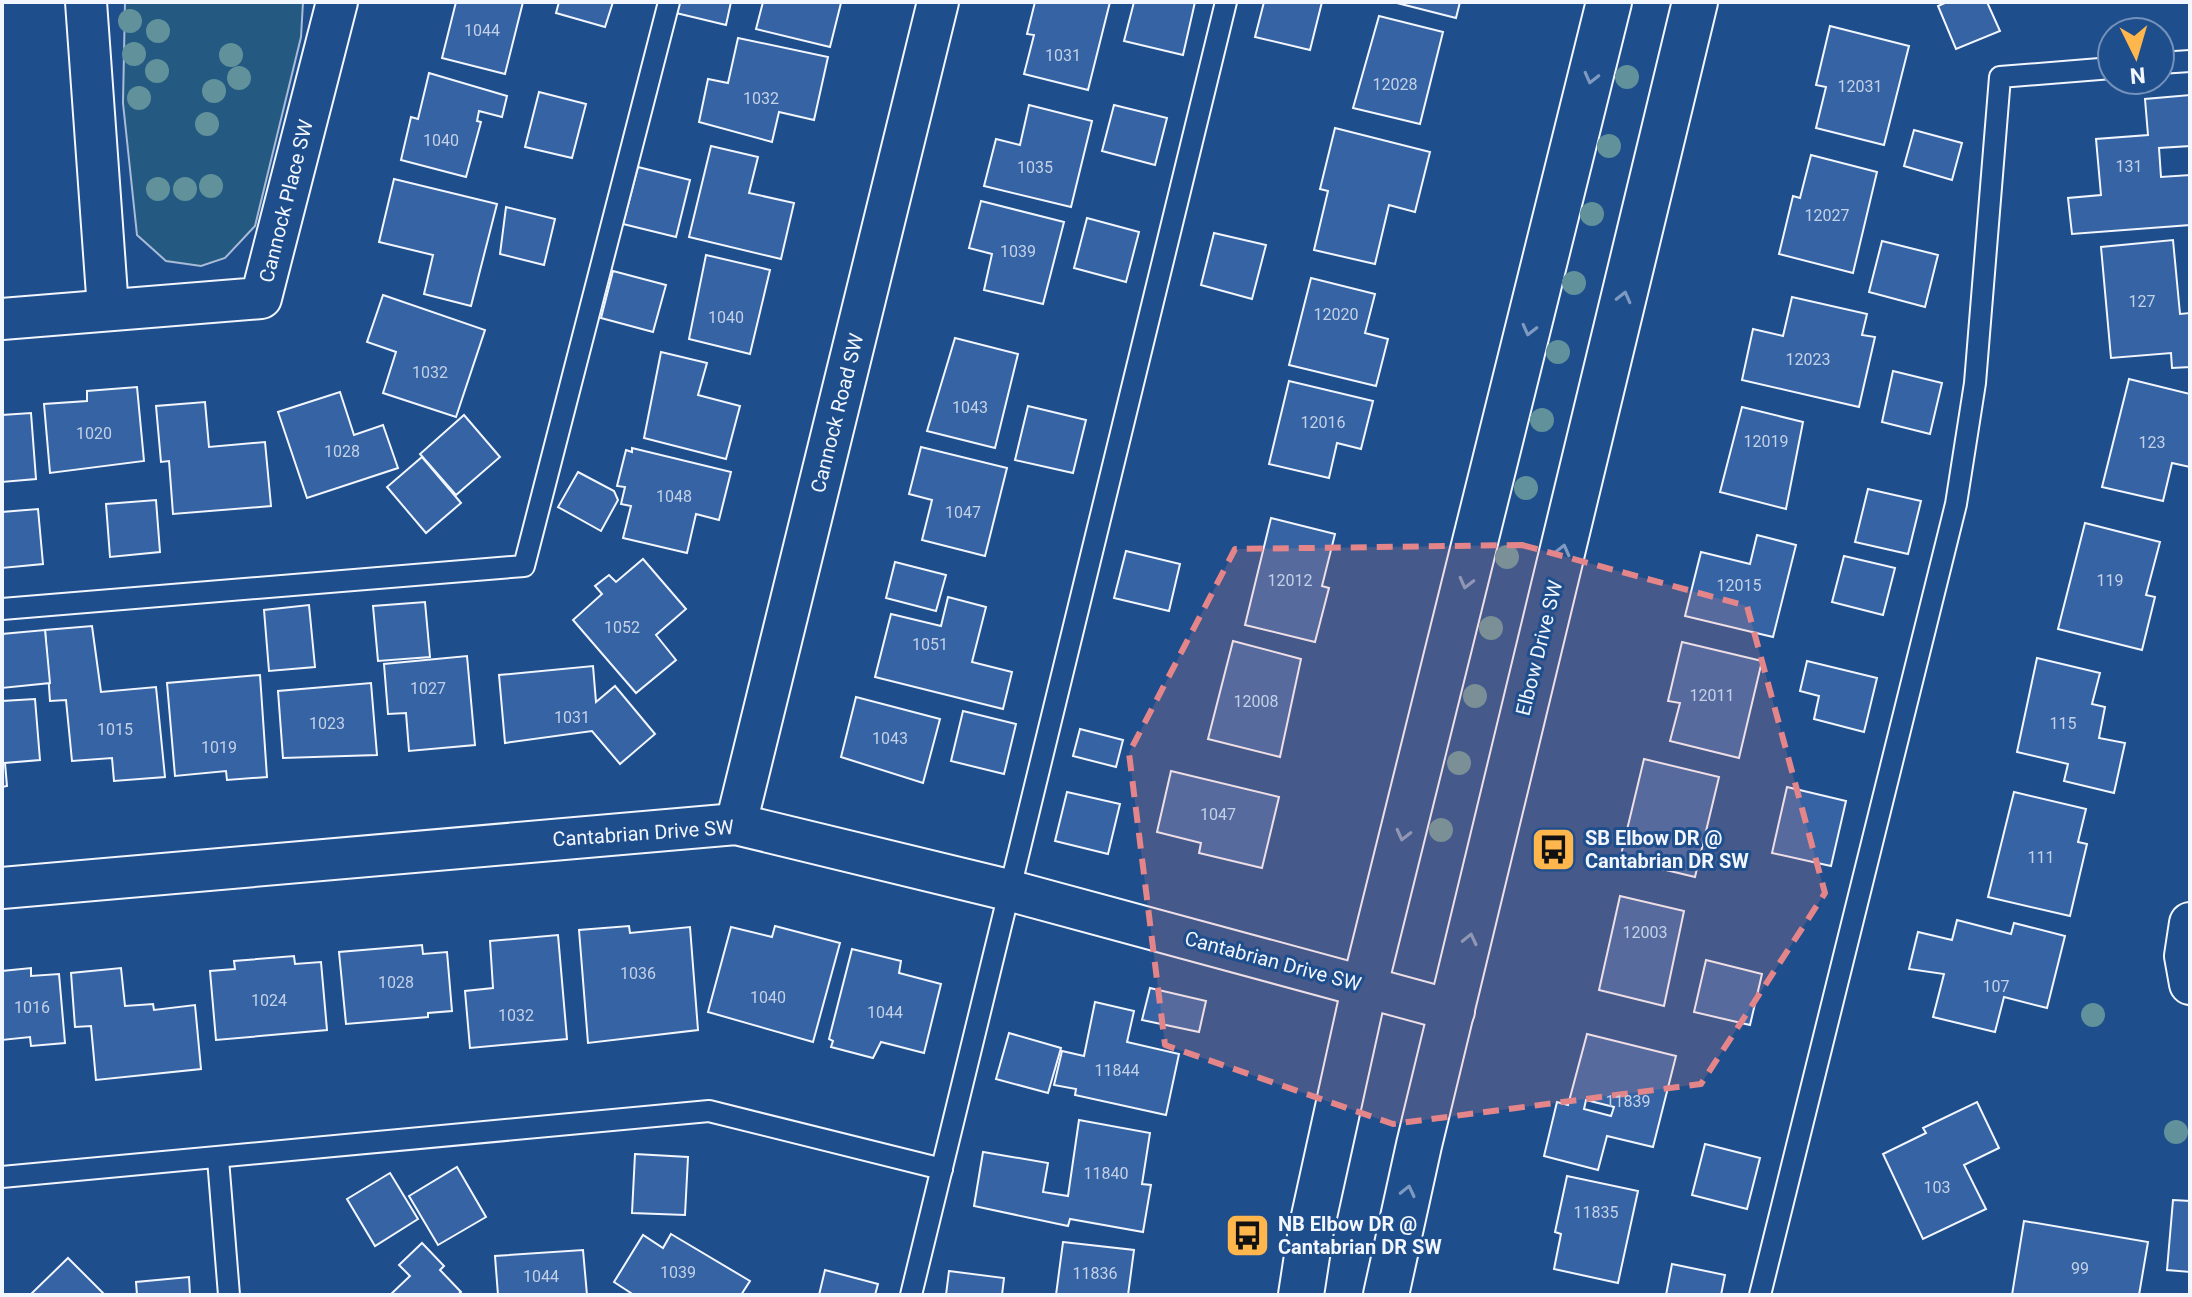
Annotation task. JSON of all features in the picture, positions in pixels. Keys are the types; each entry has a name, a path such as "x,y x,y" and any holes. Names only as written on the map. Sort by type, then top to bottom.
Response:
{"street":[{"path":"86,2 108,309"},
{"name":"Cannock Place SW","path":"2,319 261,298 337,2"},
{"name":"Cannock Road SW","path":"736,824 938,2"},
{"path":"1301,1295 1311,1230 1365,985 1609,2"},
{"name":"Elbow Drive SW","path":"1386,1295 1415,1161 1454,1011 1695,2"},
{"name":"Cantabrian Drive SW","path":"2,888 736,824 1008,890 1454,1011"},
{"path":"2190,923 2185,956 2190,984"}],"lane":[{"path":"2,609 524,566 669,2"},
{"path":"911,1295 1226,2"},
{"path":"1760,1295 1956,504 1975,383 2000,77 2096,69"},
{"path":"2,1177 709,1111 942,1169"},
{"path":"218,1159 229,1295"}],"highlighted area":[{"path":"1522,545 1747,606 1825,893 1701,1084 1393,1124 1165,1045 1129,753 1235,549"}],"shaded area":[{"path":"125,2 303,2 301,37 255,226 225,258 201,266 166,261 137,235 123,103"}],"building":[{"path":"456,2 523,2 505,74 442,58"},
{"path":"559,2 613,2 605,27 556,13"},
{"path":"679,2 731,2 726,25 676,13"},
{"path":"763,2 841,3 830,47 756,29"},
{"path":"1035,2 1110,2 1088,90 1024,74 1034,35 1027,34"},
{"path":"1134,2 1195,2 1183,55 1124,41"},
{"path":"1264,2 1322,2 1310,50 1255,37"},
{"path":"1393,2 1460,2 1456,18"},
{"path":"1947,2 1987,2 2000,31 1956,49 1938,6"},
{"path":"1379,16 1443,32 1420,124 1353,108"},
{"path":"1830,26 1909,46 1884,145 1816,128 1826,87 1816,85"},
{"path":"738,38 828,57 814,120 779,112 772,142 699,122 708,79 728,83"},
{"path":"429,73 507,96 502,117 479,111 477,121 481,122 466,177 401,160 411,117 418,119"},
{"path":"539,92 586,104 572,158 525,147"},
{"path":"2190,95 2190,146 2159,148 2161,177 2190,175 2190,225 2072,234 2068,198 2101,195 2096,139 2148,135 2145,99"},
{"path":"1029,105 1092,121 1071,207 984,186 996,139 1020,145"},
{"path":"1114,105 1167,118 1155,165 1102,151"},
{"path":"1335,128 1430,152 1415,212 1389,205 1375,264 1314,250 1328,191 1320,189"},
{"path":"1914,130 1962,143 1952,180 1904,166"},
{"path":"711,146 758,157 749,193 794,203 781,259 689,237"},
{"path":"1811,155 1877,172 1853,273 1779,254 1793,196 1800,198"},
{"path":"638,167 690,180 676,237 623,224"},
{"path":"394,179 497,204 471,306 424,294 433,255 379,242"},
{"path":"981,201 1064,222 1043,304 984,290 992,254 969,248"},
{"path":"506,207 555,219 544,265 500,254"},
{"path":"1087,218 1139,232 1126,282 1074,268"},
{"path":"1214,233 1266,245 1252,299 1201,285"},
{"path":"2173,240 2180,314 2190,313 2190,367 2172,368 2171,353 2111,358 2101,247"},
{"path":"1882,241 1938,255 1925,307 1869,292"},
{"path":"706,255 770,270 750,354 689,339"},
{"path":"613,271 666,285 653,332 601,318"},
{"path":"1311,278 1375,294 1365,333 1388,339 1376,386 1289,365"},
{"path":"383,295 485,330 456,417 383,393 396,352 367,342"},
{"path":"1792,297 1867,314 1862,335 1875,337 1859,407 1742,380 1753,329 1783,336"},
{"path":"955,338 1018,354 995,448 927,431"},
{"path":"661,352 707,363 698,395 740,406 726,459 644,438"},
{"path":"1893,371 1942,383 1930,434 1882,422"},
{"path":"2129,379 2190,394 2190,467 2172,463 2163,501 2102,487"},
{"path":"1289,381 1373,401 1361,449 1337,443 1329,478 1269,464"},
{"path":"137,387 144,461 50,473 44,404 87,401 87,391"},
{"path":"340,392 354,435 383,425 398,468 307,498 278,412"},
{"path":"205,402 209,447 265,442 271,506 173,514 169,461 161,462 156,406"},
{"path":"1028,406 1086,420 1073,473 1015,460"},
{"path":"1742,407 1803,422 1786,509 1720,492"},
{"path":"31,413 36,479 2,482 2,415"},
{"path":"464,415 500,457 456,495 420,454"},
{"path":"921,447 1007,468 985,556 922,540 932,500 909,494"},
{"path":"632,448 731,472 719,520 696,514 687,553 623,538 631,506 621,504 625,487 617,486 626,450 632,452"},
{"path":"422,457 461,503 426,533 387,487"},
{"path":"578,472 614,491 618,500 601,531 558,507"},
{"path":"1868,489 1921,501 1908,554 1855,542"},
{"path":"156,500 160,552 110,557 106,504"},
{"path":"38,509 43,564 2,568 2,512"},
{"path":"1271,518 1335,534 1322,586 1329,588 1315,642 1245,625"},
{"path":"2085,523 2160,542 2146,595 2155,597 2142,650 2058,629"},
{"path":"1757,535 1796,545 1773,637 1685,616 1701,552 1750,564"},
{"path":"1126,551 1180,564 1169,611 1114,598"},
{"path":"1844,556 1895,568 1883,615 1832,602"},
{"path":"643,559 686,609 656,635 676,660 636,693 573,620 602,594 595,586 609,575 616,582"},
{"path":"895,562 946,575 936,611 886,598"},
{"path":"948,597 986,607 972,662 1012,672 1003,709 875,677 891,614 941,626"},
{"path":"425,602 430,657 378,661 373,606"},
{"path":"309,605 315,667 269,671 264,610"},
{"path":"92,626 101,692 156,687 165,777 114,781 112,758 72,761 66,700 50,701 45,630"},
{"path":"45,630 50,683 2,688 2,634"},
{"path":"1233,641 1301,659 1280,757 1208,739"},
{"path":"1682,642 1762,661 1739,758 1670,741 1680,703 1668,701"},
{"path":"467,656 475,745 409,751 406,713 388,714 384,664"},
{"path":"2037,658 2100,673 2092,704 2105,707 2099,738 2125,743 2114,793 2064,781 2068,764 2017,752"},
{"path":"1807,661 1877,678 1864,732 1814,719 1819,696 1800,691"},
{"path":"593,666 596,702 615,686 655,734 620,764 592,731 505,743 499,675"},
{"path":"260,675 267,777 227,780 226,771 175,776 167,683"},
{"path":"371,683 377,755 283,758 278,691"},
{"path":"856,697 940,719 923,783 841,757"},
{"path":"35,699 40,760 5,763 7,786 2,787 2,701"},
{"path":"963,711 1016,724 1004,774 951,761"},
{"path":"1080,729 1123,740 1116,767 1073,756"},
{"path":"1644,759 1719,777 1695,877 1620,859"},
{"path":"1171,771 1279,797 1262,868 1199,853 1201,843 1157,832"},
{"path":"1787,787 1846,801 1831,866 1772,853"},
{"path":"1067,792 1120,804 1108,854 1055,841"},
{"path":"2014,792 2086,809 2078,842 2087,844 2070,916 1988,897"},
{"path":"1620,896 1684,911 1664,1006 1599,990"},
{"path":"1957,920 2011,934 2014,923 2065,936 2047,1008 2004,997 1995,1032 1933,1017 1944,974 1909,969 1918,932 1952,940"},
{"path":"629,926 630,933 690,927 698,1030 588,1043 579,930"},
{"path":"775,926 840,943 813,1042 708,1012 731,927 772,937"},
{"path":"558,935 567,1039 470,1048 465,991 493,988 490,941"},
{"path":"422,945 423,954 447,952 452,1011 428,1013 428,1017 346,1024 339,952"},
{"path":"852,949 901,961 899,973 941,984 924,1053 881,1042 873,1058 831,1047 833,1041 829,1039"},
{"path":"294,956 295,964 321,962 327,1030 216,1040 210,971 235,969 234,961"},
{"path":"1706,960 1762,974 1750,1025 1694,1012"},
{"path":"31,968 31,976 59,974 65,1043 31,1046 30,1037 2,1040 2,971"},
{"path":"121,968 125,1006 153,1004 154,1010 195,1005 201,1069 96,1080 91,1026 75,1027 71,973"},
{"path":"1150,988 1206,1001 1199,1032 1142,1020"},
{"path":"1095,1002 1134,1011 1127,1042 1179,1054 1166,1115 1075,1095 1076,1089 1054,1085 1062,1051 1084,1056"},
{"path":"1009,1033 1061,1048 1048,1093 996,1079"},
{"path":"1587,1034 1676,1056 1653,1147 1607,1136 1598,1170 1544,1156 1557,1102 1568,1105","holes":["1586,1100 1614,1107 1611,1116 1584,1109"]},
{"path":"1977,1102 1999,1148 1964,1165 1986,1209 1923,1239 1883,1154 1926,1133 1923,1128"},
{"path":"1079,1120 1150,1133 1142,1184 1151,1185 1143,1232 1070,1219 1068,1226 974,1206 983,1152 1048,1163 1043,1192 1068,1196"},
{"path":"1705,1144 1760,1158 1747,1209 1692,1195"},
{"path":"635,1154 688,1157 685,1215 632,1213"},
{"path":"457,1167 486,1217 438,1245 409,1196"},
{"path":"390,1173 418,1219 375,1246 347,1199"},
{"path":"1567,1176 1638,1191 1618,1283 1554,1269 1561,1234 1555,1232"},
{"path":"2173,1200 2190,1201 2190,1272 2167,1270"},
{"path":"2024,1221 2148,1242 2139,1295 2012,1295"},
{"path":"671,1234 750,1281 741,1295 634,1295 614,1282 643,1235 663,1248"},
{"path":"1063,1242 1134,1250 1128,1295 1056,1295"},
{"path":"422,1243 444,1266 440,1270 461,1292 457,1295 390,1295 410,1276 399,1265"},
{"path":"583,1250 587,1295 498,1295 495,1256"},
{"path":"68,1258 105,1295 30,1295"},
{"path":"1672,1264 1725,1275 1721,1295 1666,1295"},
{"path":"825,1270 878,1284 875,1295 819,1295"},
{"path":"949,1271 1004,1278 1002,1295 946,1295"},
{"path":"189,1277 190,1295 137,1295 136,1282"}],"place":[{"name":"SB Elbow DR @ Cantabrian DR SW","path":"1554,850"},
{"name":"NB Elbow DR @ Cantabrian DR SW","path":"1247,1236"}]}
